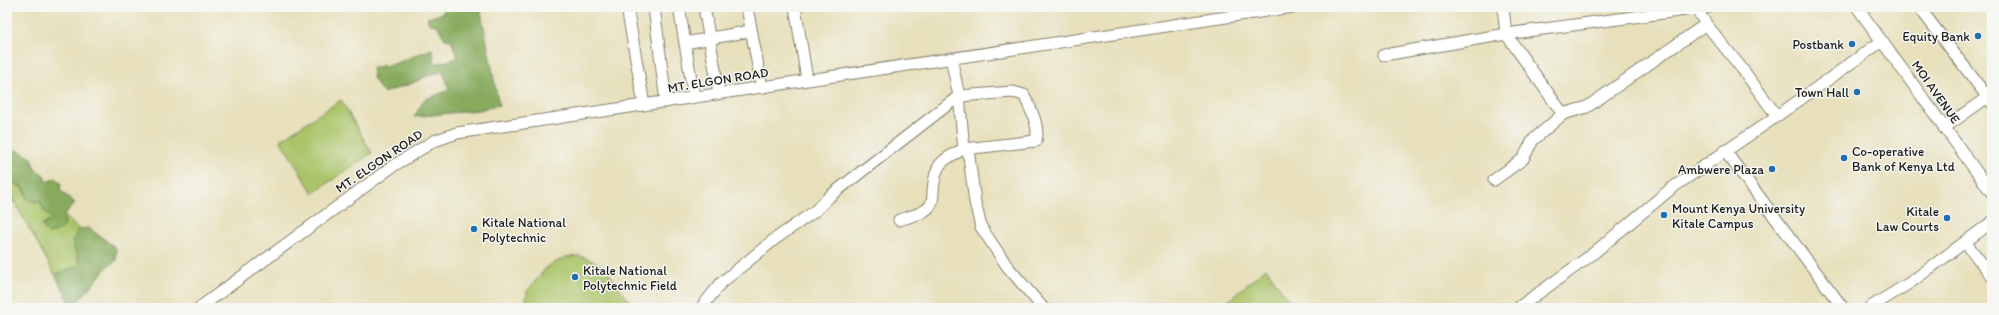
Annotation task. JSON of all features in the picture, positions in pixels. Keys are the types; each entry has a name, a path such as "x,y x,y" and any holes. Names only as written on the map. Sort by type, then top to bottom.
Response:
{"street":[{"path":"627,7 644,105"},
{"path":"654,7 666,102"},
{"path":"679,7 694,97"},
{"path":"704,7 719,93"},
{"path":"747,7 750,31 762,88"},
{"path":"795,7 807,79"},
{"name":"MT. ELGON ROAD","path":"199,308 394,166 434,141 457,133 491,126 762,88 807,79 1155,29 1293,7"},
{"path":"1503,7 1506,34 1562,114"},
{"path":"1384,55 1506,34 1709,7"},
{"name":"MOI AVENUE","path":"1857,7 1992,193"},
{"path":"1919,7 1942,39 1990,98 1944,128"},
{"path":"1695,8 1777,116"},
{"path":"1494,180 1523,159 1533,140 1562,114 1587,107 1706,24"},
{"path":"685,43 750,31"},
{"path":"1518,308 1590,256 1672,188 1777,116 1882,40"},
{"path":"951,58 959,96 975,202 981,227 1007,266 1043,308"},
{"path":"701,308 721,283 750,258 815,212 830,196 959,96 1020,93 1024,96 1038,133 1036,141 966,149 951,155 935,172 933,198 930,206 925,211 899,220"},
{"path":"1725,151 1843,308"},
{"path":"1869,308 1911,282 1992,222"},
{"path":"1965,242 1992,276"}],"green space":[{"path":"443,7 480,7 499,105 479,110 414,117 424,100 449,90 443,71 383,93 373,78 372,67 391,65 432,49 435,64 458,58 451,40 445,39 437,25 429,24 427,18 443,13"},
{"path":"341,100 372,153 313,193 280,140"},
{"path":"17,150 32,158 34,168 44,175 46,182 56,178 61,183 60,190 75,203 64,215 65,225 59,230 49,234 42,226 52,219 44,211 40,201 33,202 26,198 25,189 8,179 15,203 7,200 7,153"},
{"path":"7,178 40,201 44,211 52,219 63,215 79,229 72,241 80,265 55,275 15,203"},
{"path":"89,228 116,248 116,261 108,266 73,308 55,275 80,265 72,241 79,229"},
{"name":"Kitale National Polytechnic Field","path":"580,256 598,263 607,271 634,308 525,308 527,291 547,267 566,257"},
{"path":"1266,268 1294,308 1220,308"}],"place":[{"name":"Equity Bank","path":"1978,36"},
{"name":"Postbank","path":"1852,44"},
{"name":"Town Hall","path":"1857,92"},
{"name":"Co-operative Bank of Kenya Ltd","path":"1844,158"},
{"name":"Ambwere Plaza","path":"1772,169"},
{"name":"Mount Kenya University Kitale Campus","path":"1664,215"},
{"name":"Kitale Law Courts","path":"1947,218"},
{"name":"Kitale National Polytechnic","path":"474,229"},
{"name":"Kitale National Polytechnic Field","path":"575,277"}]}
